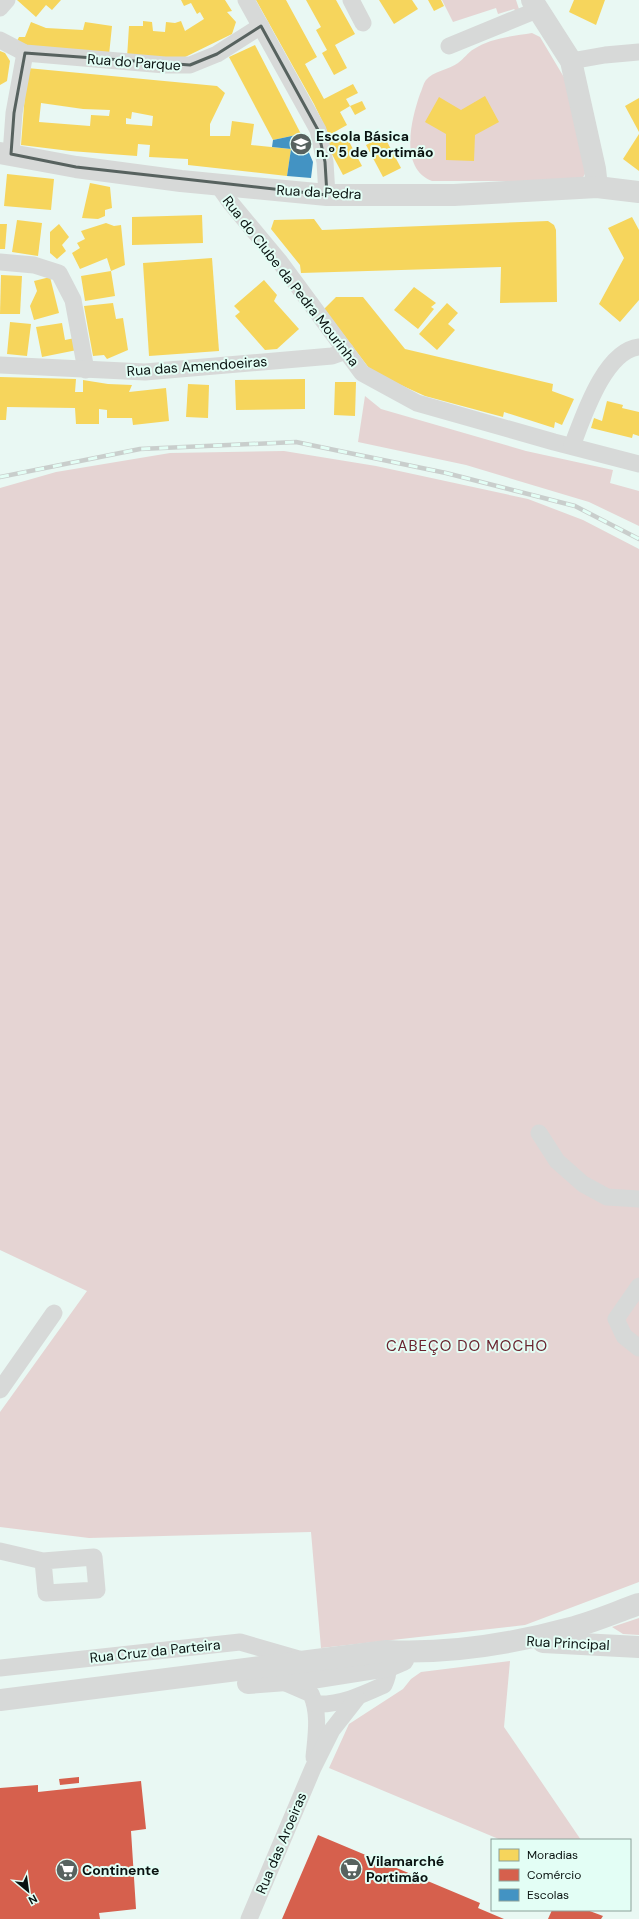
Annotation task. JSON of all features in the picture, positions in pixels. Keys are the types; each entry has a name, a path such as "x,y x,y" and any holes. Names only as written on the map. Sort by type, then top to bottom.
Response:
{"street":[{"path":"0,8 7,0"},
{"path":"246,0 318,130 325,162 327,195"},
{"path":"351,0 364,23"},
{"path":"449,46 534,5 571,61 595,169 597,187"},
{"name":"Rua do Parque","path":"0,40 25,53 165,66 190,65 216,54 261,26"},
{"path":"571,61 605,55 639,52"},
{"path":"6,154 25,53"},
{"name":"Rua da Pedra","path":"6,154 76,167 218,185 327,195 454,194 597,187 639,192"},
{"name":"Rua do Clube da Pedra Mourinha","path":"218,185 230,202 280,262 362,373 417,402 554,442 639,464"},
{"path":"0,262 34,265 59,273 73,300 86,370"},
{"path":"572,446 588,404 614,362 632,348 639,347"},
{"name":"Rua das Amendoeiras","path":"0,365 144,372 332,356 346,351"},
{"path":"539,1133 557,1161 583,1184 607,1197 639,1199"},
{"path":"639,1286 616,1319 624,1336 639,1348"},
{"path":"0,1390 54,1313"},
{"path":"0,1551 43,1561"},
{"path":"0,1700 314,1680 384,1659 514,1641 571,1628 639,1604"},
{"name":"Rua Principal","path":"612,1614 605,1623 604,1632 611,1640 634,1645"},
{"name":"Rua Principal","path":"514,1641 634,1645"},
{"name":"Rua Cruz da Parteira","path":"0,1668 240,1642 314,1680 330,1705 357,1698 384,1685 389,1675 384,1659"},
{"path":"0,1713 121,1694 281,1681 314,1680"},
{"name":"Rua das Aroeiras","path":"313,1768 317,1734 314,1680"},
{"name":"Rua das Aroeiras","path":"249,1919 313,1768 332,1730 357,1698"}],"highlighted area":[{"path":"261,26 318,130 325,162 327,195 76,167 11,154 14,113 25,53 190,65 217,54"}],"shaded area":[{"path":"442,0 516,0 519,9 517,12 514,9 498,14 496,8 453,22"},
{"path":"532,33 540,37 565,79 586,172 581,181 432,181 422,175 415,166 411,155 410,142 413,117 426,80 429,77 454,65 480,45 502,38"},
{"path":"365,396 381,409 526,451 613,470 610,483 639,491 639,526 589,502 466,465 358,442"},
{"path":"284,451 376,466 528,499 583,520 639,549 639,1582 525,1625 321,1648 311,1532 89,1538 0,1527 0,1412 87,1291 0,1250 0,488 56,472 170,453"},
{"path":"639,1618 639,1635 623,1634 612,1627"},
{"path":"510,1661 504,1727 580,1839 499,1839 329,1768 349,1724 403,1689 411,1679 421,1672"}],"building: Moradias":[{"path":"17,0 61,0 52,10 46,5 36,17"},
{"path":"181,0 225,0 232,11 227,12 236,22 232,34 177,61 127,58 129,26 143,26 143,21 152,22 153,31 165,32 166,22 175,23 181,21 185,31 204,19 200,12 197,14 191,3 184,6"},
{"path":"256,0 286,0 317,57 305,64 324,99 353,84 358,93 346,99 350,106 340,112 347,125 329,135 314,104"},
{"path":"306,0 336,0 355,34 335,45 347,68 334,75 322,53 327,50 316,30 321,27"},
{"path":"379,0 412,0 418,9 394,24"},
{"path":"428,0 441,0 444,6 434,11"},
{"path":"574,0 605,0 596,25 569,12"},
{"path":"31,22 46,28 83,30 85,22 112,26 109,55 36,49 17,41 19,37 25,37"},
{"path":"255,45 301,134 273,140 229,57"},
{"path":"0,51 5,53 10,61 7,81 0,85"},
{"path":"27,68 217,86 225,93 210,124 210,136 230,136 232,121 254,124 251,145 291,149 287,176 188,165 188,159 149,157 150,145 138,144 137,156 70,151 21,145","holes":["41,103 83,109 110,110 109,116 91,115 90,126 39,122","132,112 153,116 152,126 126,124 126,118 131,119"]},
{"path":"485,96 499,122 475,135 474,161 446,160 446,134 425,122 439,97 461,110"},
{"path":"639,98 639,132 625,106"},
{"path":"362,101 366,109 355,115 350,106"},
{"path":"345,134 362,166 343,175 326,143"},
{"path":"639,134 639,171 623,159"},
{"path":"384,136 401,168 383,177 366,145"},
{"path":"7,174 54,179 51,210 4,206"},
{"path":"90,183 110,187 112,208 105,210 105,216 98,219 82,218"},
{"path":"202,215 203,243 132,245 132,217"},
{"path":"632,217 639,230 639,300 620,322 599,304 624,258 608,228"},
{"path":"314,219 322,230 548,221 554,225 556,230 557,302 500,303 501,267 301,273 300,265 271,229 274,220"},
{"path":"17,220 42,223 38,256 12,252"},
{"path":"106,223 114,226 121,225 125,265 111,271 107,258 80,269 72,253 80,248 77,243 85,239 81,231"},
{"path":"0,224 7,224 5,249 0,249"},
{"path":"59,224 69,237 62,245 66,251 57,259 50,253 50,232"},
{"path":"212,258 219,351 149,356 143,263"},
{"path":"111,271 115,296 85,301 81,276"},
{"path":"1,275 22,276 20,314 0,314"},
{"path":"50,277 59,313 34,320 30,306 37,291 34,281"},
{"path":"264,280 277,295 274,301 299,329 277,349 265,350 235,316 240,312 234,306"},
{"path":"414,287 436,303 431,307 434,309 418,329 394,310"},
{"path":"336,297 363,297 405,349 553,384 552,391 574,399 562,425 555,422 554,428 504,412 503,417 425,396 372,372 324,309"},
{"path":"113,303 116,319 123,318 128,350 107,359 104,355 93,356 84,306"},
{"path":"447,303 458,313 448,324 455,330 437,350 419,334"},
{"path":"10,322 31,324 27,356 7,354"},
{"path":"62,323 65,340 75,338 77,350 42,357 36,327"},
{"path":"0,377 76,379 75,392 83,392 83,380 108,384 132,385 129,392 166,388 169,421 133,425 132,418 107,418 107,410 99,409 99,424 76,424 75,408 7,407 6,420 0,420"},
{"path":"305,379 305,409 236,410 235,380"},
{"path":"335,382 356,382 355,416 334,415"},
{"path":"188,384 209,385 208,418 186,417"},
{"path":"607,401 623,405 622,408 639,412 639,436 633,434 632,438 591,428 594,418 602,421"}],"building: Comércio":[{"path":"79,1777 79,1783 60,1785 59,1779"},
{"name":"Continente","path":"141,1781 146,1829 131,1831 136,1909 99,1913 100,1919 0,1919 0,1788 38,1785 38,1792"},
{"name":"Vilamarché Portimão","path":"318,1835 480,1903 478,1908 504,1919 282,1919"},
{"path":"552,1911 590,1911 603,1916 601,1919 548,1919"}],"building: Escolas":[{"path":"301,134 313,162 311,178 287,176 291,149 272,147 273,140"}],"railway":[{"path":"0,477 140,449 296,442 446,473 575,506 639,539"}],"place":[{"name":"Escola Básica n.º 5 de Portimão","path":"301,144"},
{"name":"Vilamarché Portimão","path":"351,1869"},
{"name":"Continente","path":"67,1870"}],"district":[{"name":"CABEÇO DO MOCHO","path":"467,1346"}]}
